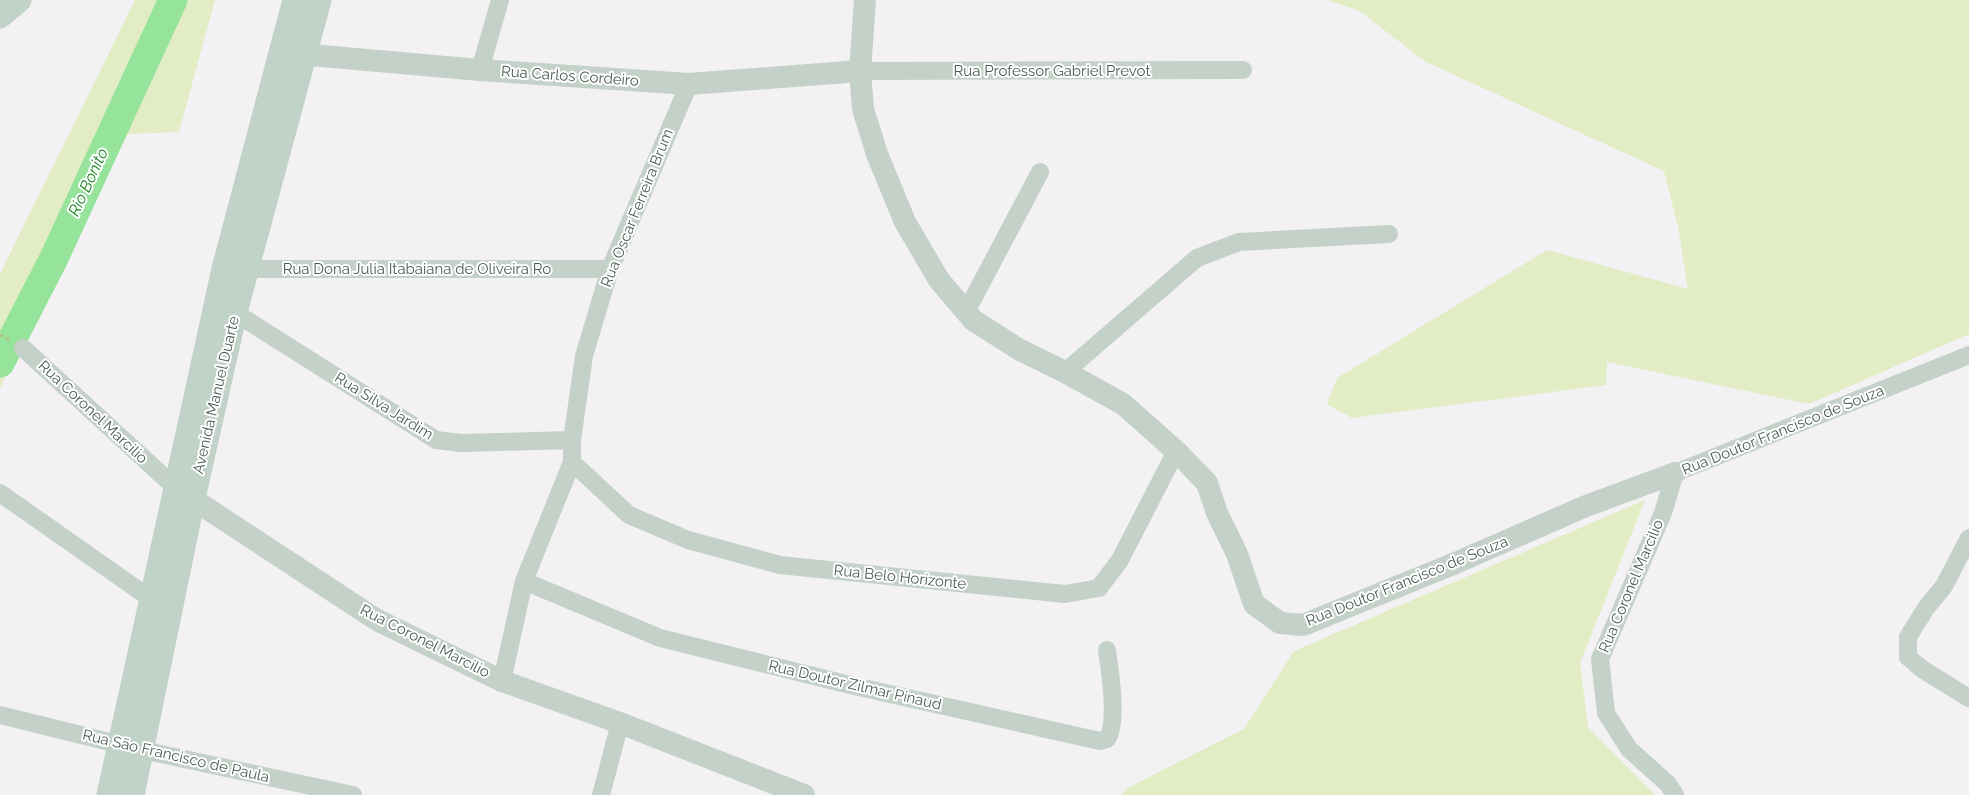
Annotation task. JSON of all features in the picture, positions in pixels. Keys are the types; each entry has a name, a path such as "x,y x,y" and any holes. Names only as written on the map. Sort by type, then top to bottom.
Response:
{"main road":[{"path":"0,16 19,0"},
{"name":"Avenida Manuel Duarte","path":"109,795 131,747 184,493 226,306 292,54 295,0"},
{"name":"Avenida Manuel Duarte","path":"292,54 319,0"},
{"name":"Avenida Manuel Duarte","path":"132,795 131,747 151,599 184,493"}],"street":[{"path":"480,70 500,0"},
{"name":"Rua Doutor Francisco de Souza","path":"865,0 860,72 863,109 877,154 905,222 939,280 973,320 1020,350 1123,404 1176,451 1207,483 1254,604 1280,623 1303,625 1432,573 1586,506 1675,473 1969,356"},
{"name":"Rua Carlos Cordeiro","path":"292,54 480,70 689,84 860,72"},
{"name":"Rua Professor Gabriel Prevot","path":"860,72 1243,70"},
{"name":"Rua Oscar Ferreira Brum","path":"502,681 524,582 572,462 572,440 584,356 610,269 689,84"},
{"path":"966,312 1040,172"},
{"path":"1065,372 1197,258 1239,242 1389,234"},
{"name":"Rua Dona Julia Itabaiana de Oliveira Ro","path":"235,269 610,269"},
{"name":"Rua Silva Jardim","path":"226,306 436,440 461,444 572,440"},
{"name":"Rua Coronel Marcilio","path":"23,348 184,493 377,620 502,681 620,723 804,795"},
{"name":"Rua Belo Horizonte","path":"572,462 630,516 688,540 780,565 1065,594 1099,588 1120,560 1176,451"},
{"name":"Rua Coronel Marcilio","path":"1675,473 1660,521 1600,659 1606,713 1629,749 1668,784 1675,795"},
{"path":"0,492 151,599"},
{"path":"1969,538 1944,586 1926,608 1908,637 1908,657 1922,669 1969,698"},
{"name":"Rua Doutor Zilmar Pinaud","path":"524,582 660,638 850,685 1100,740 1108,739 1111,734 1112,697 1107,650"},
{"name":"Rua São Francisco de Paula","path":"0,715 131,747 353,795"},
{"path":"601,795 620,723"}],"green space":[{"path":"135,0 215,0 179,132 128,134 0,388 0,274"},
{"path":"1326,0 1969,0 1969,334 1809,404 1607,362 1606,385 1352,418 1327,404 1337,378 1547,250 1688,289 1678,227 1664,171 1426,62 1358,10"},
{"path":"1645,500 1580,663 1588,727 1655,795 1121,795 1129,787 1244,729 1294,651"}],"waterway":[{"name":"Rio Bonito","path":"0,363 54,258 173,0"}]}
